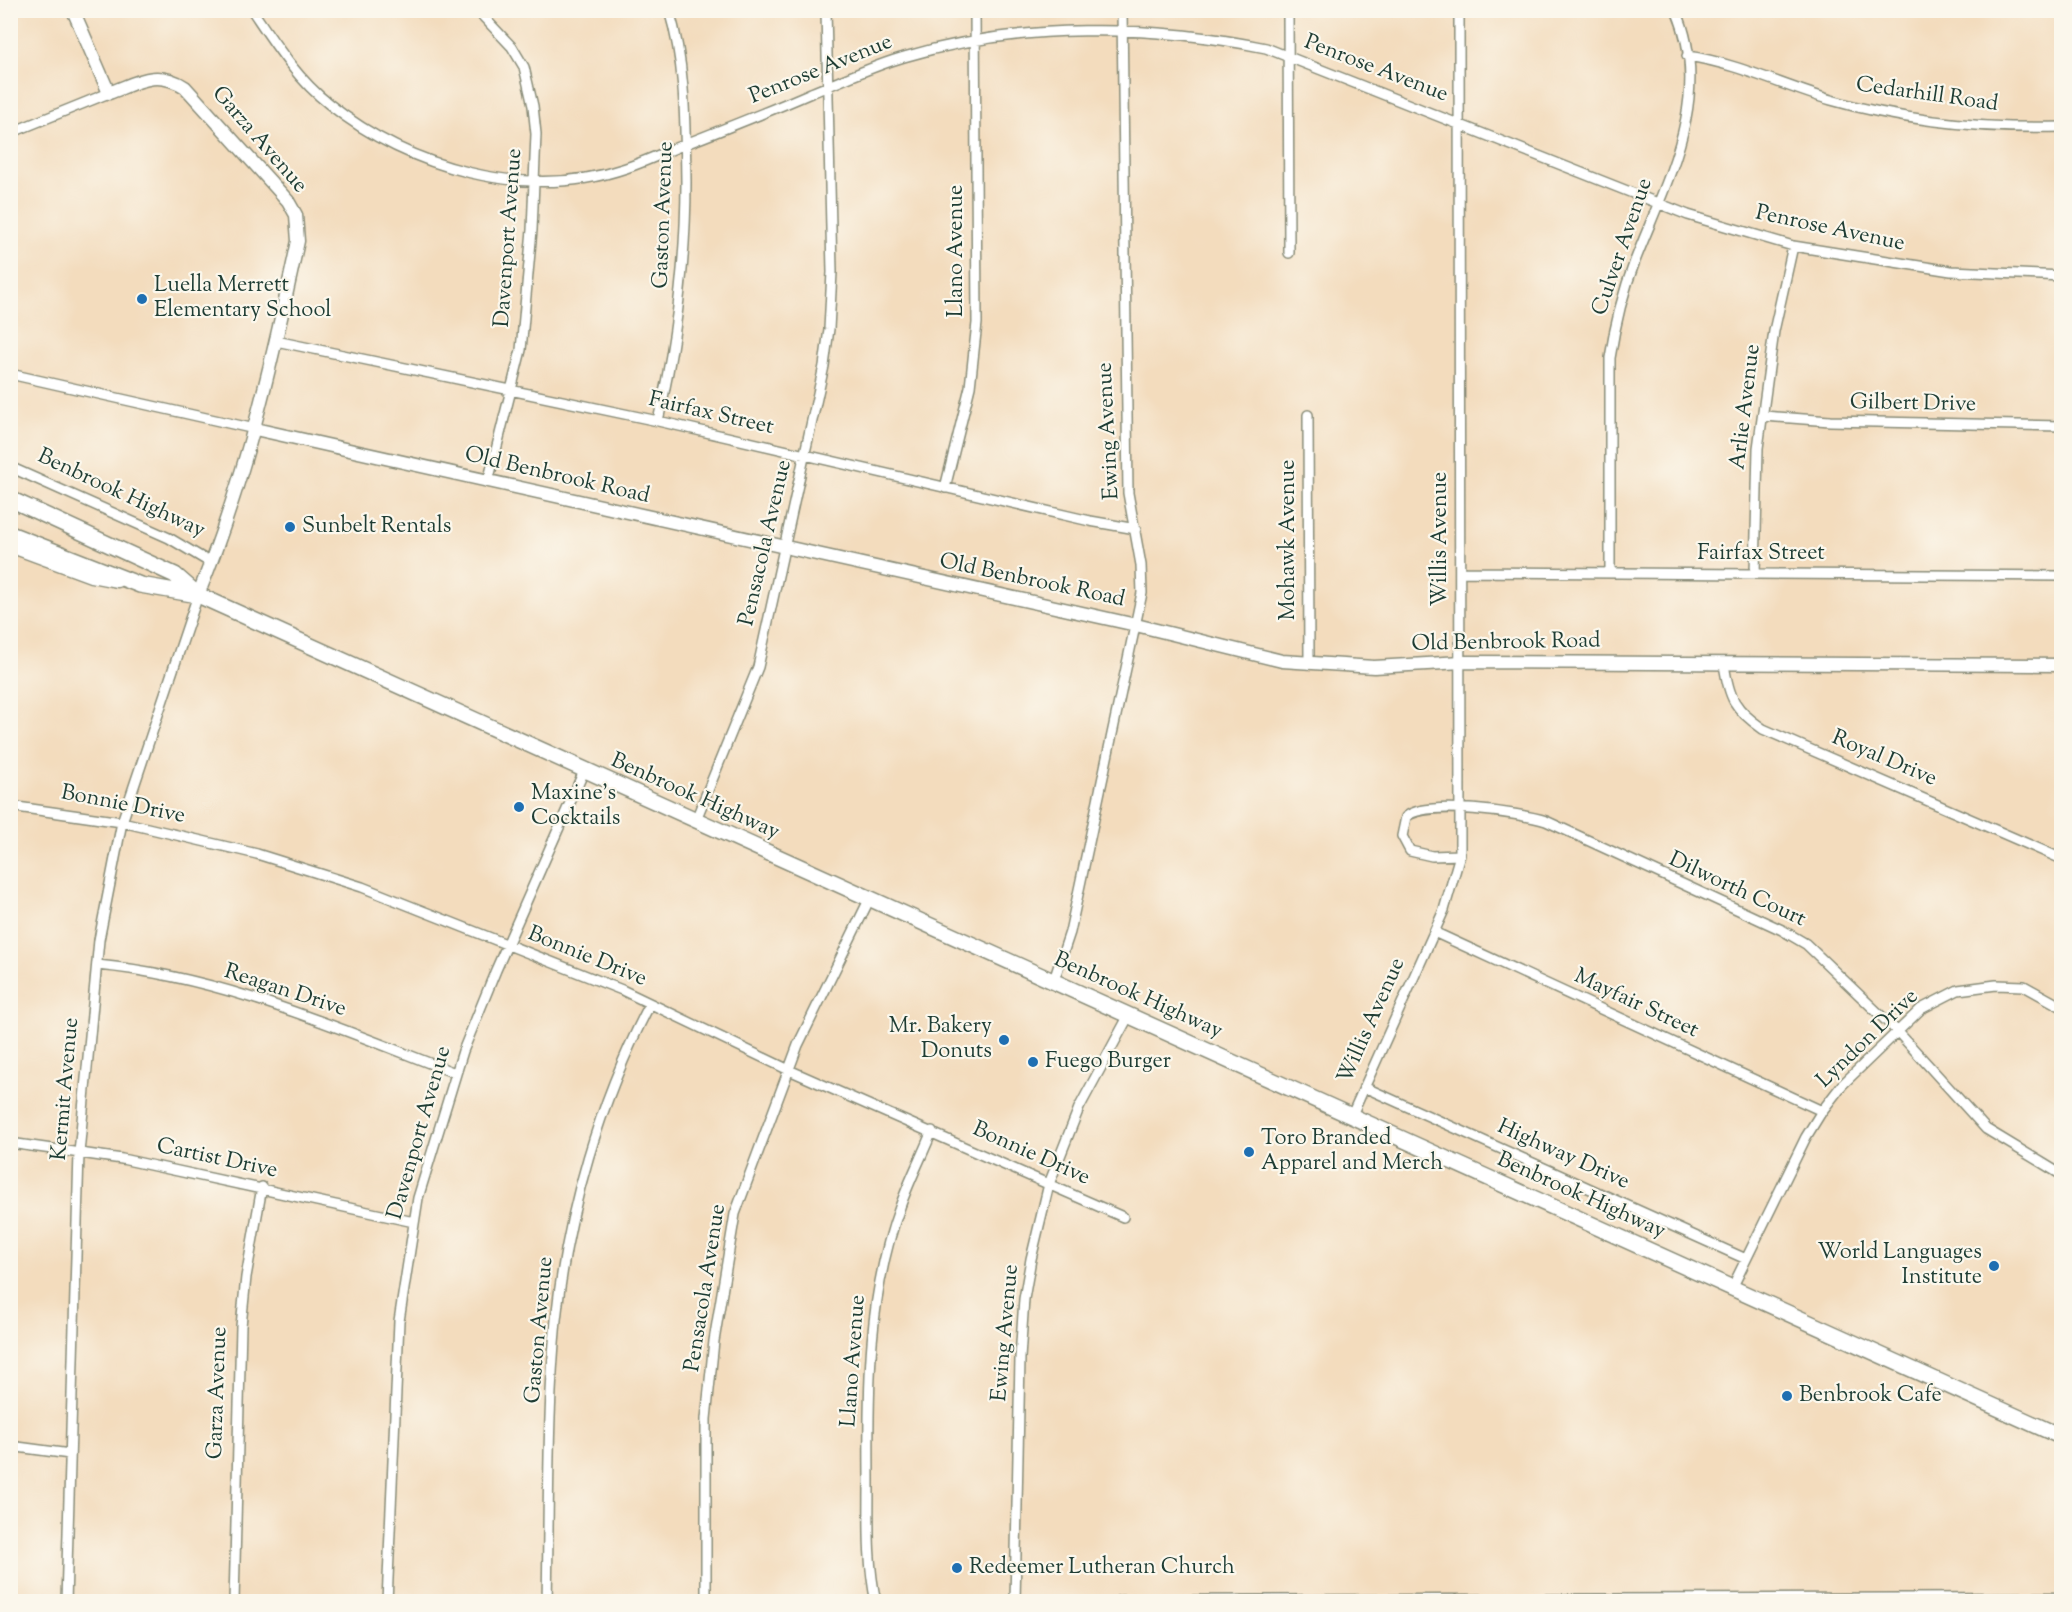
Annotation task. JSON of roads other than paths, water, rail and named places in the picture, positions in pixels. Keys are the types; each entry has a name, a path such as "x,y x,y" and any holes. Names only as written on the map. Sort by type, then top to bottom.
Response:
{"main road":[{"name":"Benbrook Highway","path":"10,499 175,574 198,595"},
{"name":"Benbrook Highway","path":"10,534 140,585 198,595 695,822 2061,1437"}],"street":[{"path":"10,133 109,93 73,10"},
{"name":"Penrose Avenue","path":"252,10 291,67 328,104 391,144 476,174 561,182 604,174 626,168 905,56 976,41 1044,33 1122,32 1213,37 1266,48 1458,122 1659,204 1793,246 1951,271 2061,276"},
{"name":"Davenport Avenue","path":"477,10 512,47 524,67 533,106 535,181 520,350 513,390 488,482"},
{"name":"Gaston Avenue","path":"658,421 679,311 686,222 687,143 677,36 669,10"},
{"name":"Pensacola Avenue","path":"695,822 755,676 805,456 829,329 832,272 826,10"},
{"name":"Llano Avenue","path":"945,488 968,398 977,323 975,10"},
{"name":"Ewing Avenue","path":"1053,983 1070,932 1142,593 1136,529 1128,493 1125,410 1122,10"},
{"path":"1288,10 1289,253"},
{"name":"Willis Avenue","path":"1351,1117 1434,932 1453,884 1460,855 1462,662 1459,10"},
{"name":"Culver Avenue","path":"1610,573 1610,358 1615,329 1631,273 1659,204 1687,120 1690,99 1687,56 1676,10"},
{"name":"Cedarhill Road","path":"1687,56 1743,69 1831,100 1875,111 1996,126 2061,127"},
{"name":"Garza Avenue","path":"109,93 146,79 171,79 185,87 288,201 296,215 298,241 255,429 211,563 198,595"},
{"name":"Arlie Avenue","path":"1755,574 1757,467 1774,331 1793,246"},
{"name":"Fairfax Street","path":"276,341 658,421 945,488 1136,529"},
{"name":"Old Benbrook Road","path":"10,374 1136,625 1282,661 1374,667 1462,662 2061,665"},
{"name":"Mohawk Avenue","path":"1308,415 1309,664"},
{"name":"Gilbert Drive","path":"1763,416 1830,421 2061,426"},
{"name":"Benbrook Highway","path":"10,467 169,538 211,563"},
{"name":"Benbrook Highway","path":"10,546 91,576 140,585"},
{"name":"Fairfax Street","path":"1461,572 2061,576"},
{"name":"Kermit Avenue","path":"66,1602 79,1153 97,965 122,822 198,595"},
{"name":"Royal Drive","path":"1724,664 1734,704 1741,714 1763,729 2061,859"},
{"name":"Davenport Avenue","path":"387,1602 399,1321 418,1197 455,1072 507,945 584,771"},
{"name":"Bonnie Drive","path":"10,806 122,822 257,854 325,874 650,1004 789,1070 933,1131 1123,1217"},
{"name":"Dilworth Court","path":"1460,855 1432,856 1410,851 1404,845 1402,827 1410,813 1502,810 1545,821 1782,930 1806,944 1898,1032 1986,1129 2061,1175"},
{"name":"Pensacola Avenue","path":"706,1602 706,1419 721,1291 735,1214 789,1070 869,900"},
{"name":"Mayfair Street","path":"1434,932 1822,1111"},
{"name":"Reagan Drive","path":"97,965 129,968 220,988 455,1072"},
{"name":"Lyndon Drive","path":"1732,1288 1806,1137 1822,1111 1842,1085 1921,1009 1958,990 1975,987 2024,986 2061,1007"},
{"name":"Gaston Avenue","path":"547,1602 554,1367 564,1262 592,1151 609,1098 629,1043 650,1004"},
{"name":"Ewing Avenue","path":"1015,1602 1020,1358 1024,1299 1049,1184 1079,1108 1128,1017"},
{"name":"Highway Drive","path":"1364,1087 1746,1258"},
{"name":"Llano Avenue","path":"876,1602 870,1574 868,1454 868,1384 873,1328 880,1277 900,1207 933,1131"},
{"name":"Cartist Drive","path":"10,1143 79,1153 262,1187 414,1222"},
{"name":"Garza Avenue","path":"234,1602 241,1326 246,1277 262,1187"},
{"path":"10,1446 70,1454"},
{"path":"1120,1602 2061,1599"}],"place":[{"name":"Luella Merrett Elementary School","path":"142,299"},
{"name":"Sunbelt Rentals","path":"290,527"},
{"name":"Maxine's Cocktails","path":"519,807"},
{"name":"Mr. Bakery Donuts","path":"1004,1040"},
{"name":"Fuego Burger","path":"1033,1062"},
{"name":"Toro Branded Apparel and Merch","path":"1249,1152"},
{"name":"World Languages Institute","path":"1994,1266"},
{"name":"Benbrook Cafe","path":"1787,1396"},
{"name":"Redeemer Lutheran Church","path":"957,1568"}]}
